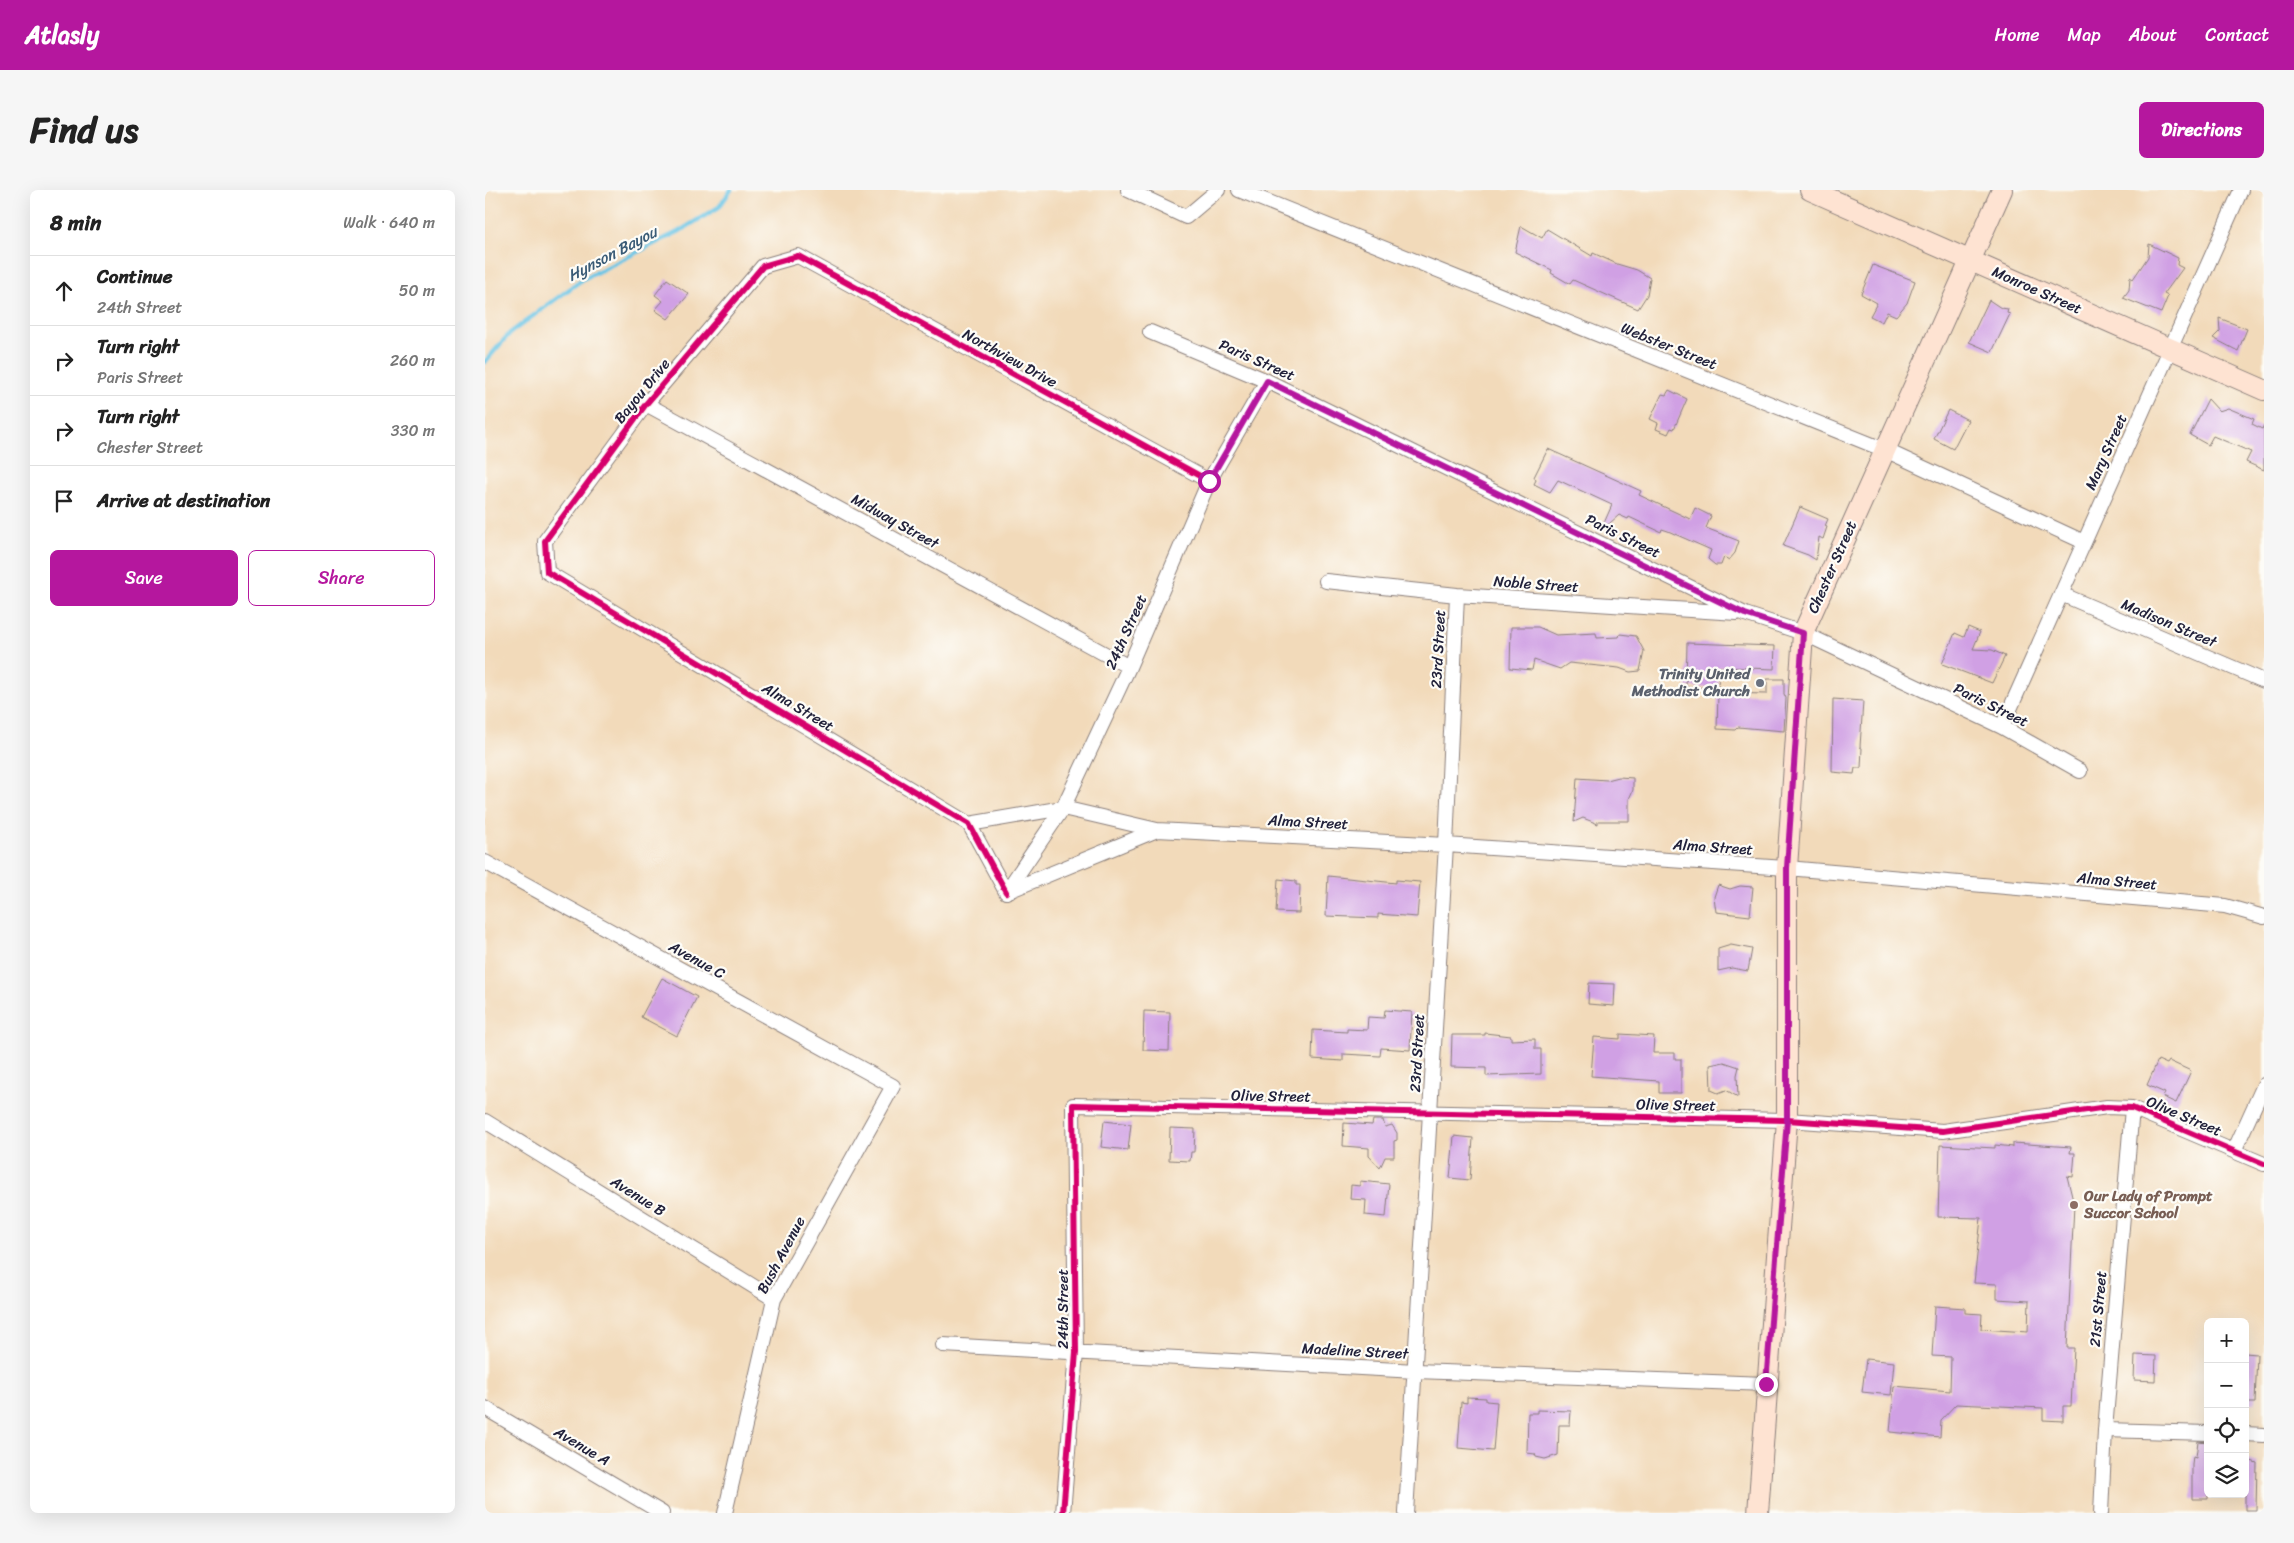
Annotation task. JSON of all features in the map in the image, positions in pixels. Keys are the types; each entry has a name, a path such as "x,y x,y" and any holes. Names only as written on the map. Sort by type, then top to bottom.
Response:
{"street":[{"path":"1128,190 1186,217 1218,190"},
{"name":"Webster Street","path":"1239,190 1885,450 2084,542"},
{"name":"Monroe Street","path":"1810,190 2264,390"},
{"name":"Chester Street","path":"1758,1513 1766,1384 1787,1120 1787,868 1803,633 2002,190"},
{"name":"Mary Street","path":"2002,727 2241,190"},
{"name":"Bayou Drive","path":"547,572 545,541 646,404 763,266 798,256"},
{"name":"Northview Drive","path":"798,256 1209,481"},
{"name":"Paris Street","path":"1151,332 1267,381 1745,614 1803,633 2002,727 2080,771"},
{"name":"24th Street","path":"1006,892 1063,808 1129,667 1209,481 1267,381"},
{"name":"Midway Street","path":"646,404 1129,667"},
{"name":"Alma Street","path":"547,572 969,824 1063,808 1157,830 1446,845 1787,868 2225,906 2264,917"},
{"name":"Noble Street","path":"1327,581 1457,595 1745,614"},
{"name":"Madison Street","path":"2061,594 2264,681"},
{"name":"23rd Street","path":"1406,1513 1446,845 1457,595"},
{"path":"969,824 1006,892"},
{"name":"Alma Street","path":"1006,892 1157,830"},
{"name":"Avenue C","path":"485,862 893,1086"},
{"path":"2234,1151 2264,1085"},
{"name":"Bush Avenue","path":"725,1513 774,1299 893,1086"},
{"name":"24th Street","path":"1063,1513 1076,1352 1073,1105"},
{"name":"Olive Street","path":"1073,1105 1787,1120 1943,1131 2107,1107 2132,1108 2264,1164"},
{"name":"21st Street","path":"2101,1513 2105,1430 2132,1108"},
{"name":"Avenue B","path":"485,1121 774,1299"},
{"name":"Madeline Street","path":"943,1345 1416,1371 1766,1384"},
{"name":"Avenue A","path":"485,1408 662,1513"},
{"path":"2105,1430 2204,1433"},
{"path":"2249,1434 2264,1435"}],"building":[{"path":"1521,226 1542,238 1547,229 1592,256 1593,253 1617,264 1637,270 1650,278 1647,295 1638,309 1573,280 1570,284 1551,273 1552,270 1515,252"},
{"path":"2149,244 2178,258 2177,265 2183,268 2164,294 2168,296 2161,313 2123,298 2129,290 2130,277 2133,279 2148,257"},
{"path":"1873,265 1915,281 1907,303 1896,316 1887,312 1882,322 1870,316 1877,303 1861,294"},
{"path":"667,279 689,294 668,319 655,310 663,301 655,295"},
{"path":"1989,300 2001,308 2008,309 2007,313 2010,314 1992,352 1969,342"},
{"path":"2219,318 2247,329 2238,351 2213,338 2220,331"},
{"path":"1669,390 1687,399 1674,429 1671,428 1668,434 1656,429 1658,423 1650,419 1662,394 1666,395"},
{"path":"2208,399 2219,411 2228,408 2254,419 2252,424 2262,429 2264,425 2264,470 2246,462 2251,452 2213,436 2208,445 2190,435"},
{"path":"1948,410 1968,420 1953,449 1934,439"},
{"path":"1548,449 1641,491 1639,495 1690,519 1695,508 1711,516 1706,528 1739,541 1735,553 1729,560 1724,557 1721,565 1715,565 1708,559 1711,550 1668,531 1662,529 1661,532 1629,517 1628,519 1619,515 1600,532 1612,505 1558,480 1550,492 1534,484 1536,480 1534,477"},
{"path":"1800,507 1828,519 1823,539 1819,537 1816,560 1783,546"},
{"path":"1511,627 1538,627 1556,635 1596,633 1597,638 1619,637 1620,634 1636,636 1644,651 1640,671 1630,672 1619,668 1569,663 1560,669 1534,660 1532,670 1510,668"},
{"path":"1968,627 1980,632 1973,649 1992,650 2005,656 1992,683 1942,664 1955,633 1964,637"},
{"path":"1687,643 1775,646 1774,669 1719,667 1718,688 1686,687"},
{"path":"1767,679 1784,679 1784,694 1786,698 1784,731 1738,727 1735,730 1717,729 1718,693 1767,694"},
{"path":"1833,699 1863,701 1860,747 1862,748 1861,768 1855,768 1854,774 1832,772"},
{"path":"1619,777 1633,778 1633,790 1629,799 1629,821 1598,821 1598,824 1583,818 1574,822 1577,778 1607,780"},
{"path":"1328,876 1396,883 1396,880 1420,882 1417,917 1378,914 1378,918 1326,916"},
{"path":"1278,879 1296,881 1296,885 1300,885 1299,913 1276,912"},
{"path":"1718,885 1730,889 1740,886 1753,887 1750,916 1716,912 1714,897"},
{"path":"1731,945 1752,949 1748,971 1732,968 1718,971 1718,949"},
{"path":"662,978 697,997 677,1036 641,1017"},
{"path":"1589,983 1615,984 1614,1006 1588,1004"},
{"path":"1385,1010 1412,1012 1410,1050 1381,1048 1380,1056 1343,1054 1343,1061 1312,1059 1313,1030 1347,1032 1347,1029 1367,1030 1368,1017 1384,1018"},
{"path":"1144,1011 1170,1012 1169,1051 1143,1050"},
{"path":"1485,1033 1511,1036 1511,1040 1535,1039 1535,1049 1541,1049 1541,1074 1486,1076 1486,1068 1451,1067 1452,1035 1485,1035"},
{"path":"1620,1034 1654,1036 1653,1053 1675,1053 1675,1059 1681,1059 1681,1093 1659,1093 1659,1081 1591,1076 1594,1037 1620,1039"},
{"path":"2158,1060 2167,1064 2169,1061 2191,1071 2176,1103 2163,1097 2165,1093 2147,1085"},
{"path":"1724,1062 1739,1067 1737,1075 1738,1097 1726,1090 1718,1093 1711,1090 1710,1065"},
{"path":"1373,1120 1383,1120 1385,1127 1392,1125 1397,1133 1397,1140 1394,1141 1394,1157 1385,1157 1380,1168 1369,1156 1369,1148 1343,1146 1344,1123 1372,1125"},
{"path":"1104,1121 1131,1124 1128,1150 1101,1147"},
{"path":"1170,1128 1195,1129 1194,1152 1191,1152 1190,1161 1169,1160"},
{"path":"1454,1136 1473,1138 1470,1180 1450,1178"},
{"path":"2013,1143 2071,1147 2070,1153 2075,1153 2073,1177 2067,1176 2074,1205 2067,1348 2074,1348 2071,1406 2063,1406 2063,1421 2043,1420 2043,1408 1956,1404 1941,1420 1940,1437 1890,1432 1894,1386 1950,1391 1951,1357 1932,1356 1935,1306 1965,1308 1965,1313 1982,1314 1981,1329 2028,1332 2029,1301 1997,1299 1997,1284 1974,1283 1981,1218 1938,1217 1940,1145 1995,1148 1995,1145 2013,1147"},
{"path":"1360,1181 1389,1184 1386,1217 1365,1215 1366,1200 1350,1199 1351,1185 1360,1186"},
{"path":"2249,1353 2257,1354 2255,1403 2249,1403"},
{"path":"2135,1355 2156,1356 2155,1381 2134,1380"},
{"path":"1866,1359 1894,1362 1891,1395 1862,1392"},
{"path":"1467,1397 1486,1398 1486,1401 1497,1402 1493,1451 1458,1448 1461,1402 1467,1403"},
{"path":"1537,1410 1571,1411 1570,1425 1559,1425 1558,1455 1545,1459 1536,1457 1535,1454 1527,1453 1528,1413 1537,1413"},
{"path":"2198,1441 2204,1442 2204,1498 2208,1499 2192,1499 2192,1464 2193,1456 2196,1457"},
{"path":"2249,1460 2257,1463 2256,1510 2245,1510 2245,1498 2249,1498"}],"waterway":[{"name":"Hynson Bayou","path":"485,362 510,333 583,279 678,232 719,207 731,190"}],"cycle path":[{"path":"1006,892 969,824 547,572 545,541 646,404 763,266 798,256 1209,481"},
{"path":"1063,1513 1076,1352 1073,1105 1787,1120 1943,1131 2107,1107 2132,1108 2264,1164"}],"place":[{"name":"Trinity United Methodist Church","path":"1760,683"},
{"name":"Our Lady of Prompt Succor School","path":"2074,1205"}],"route":[{"path":"1209,481 1267,381 1745,614 1803,633 1787,868 1787,1120 1766,1384"}]}
